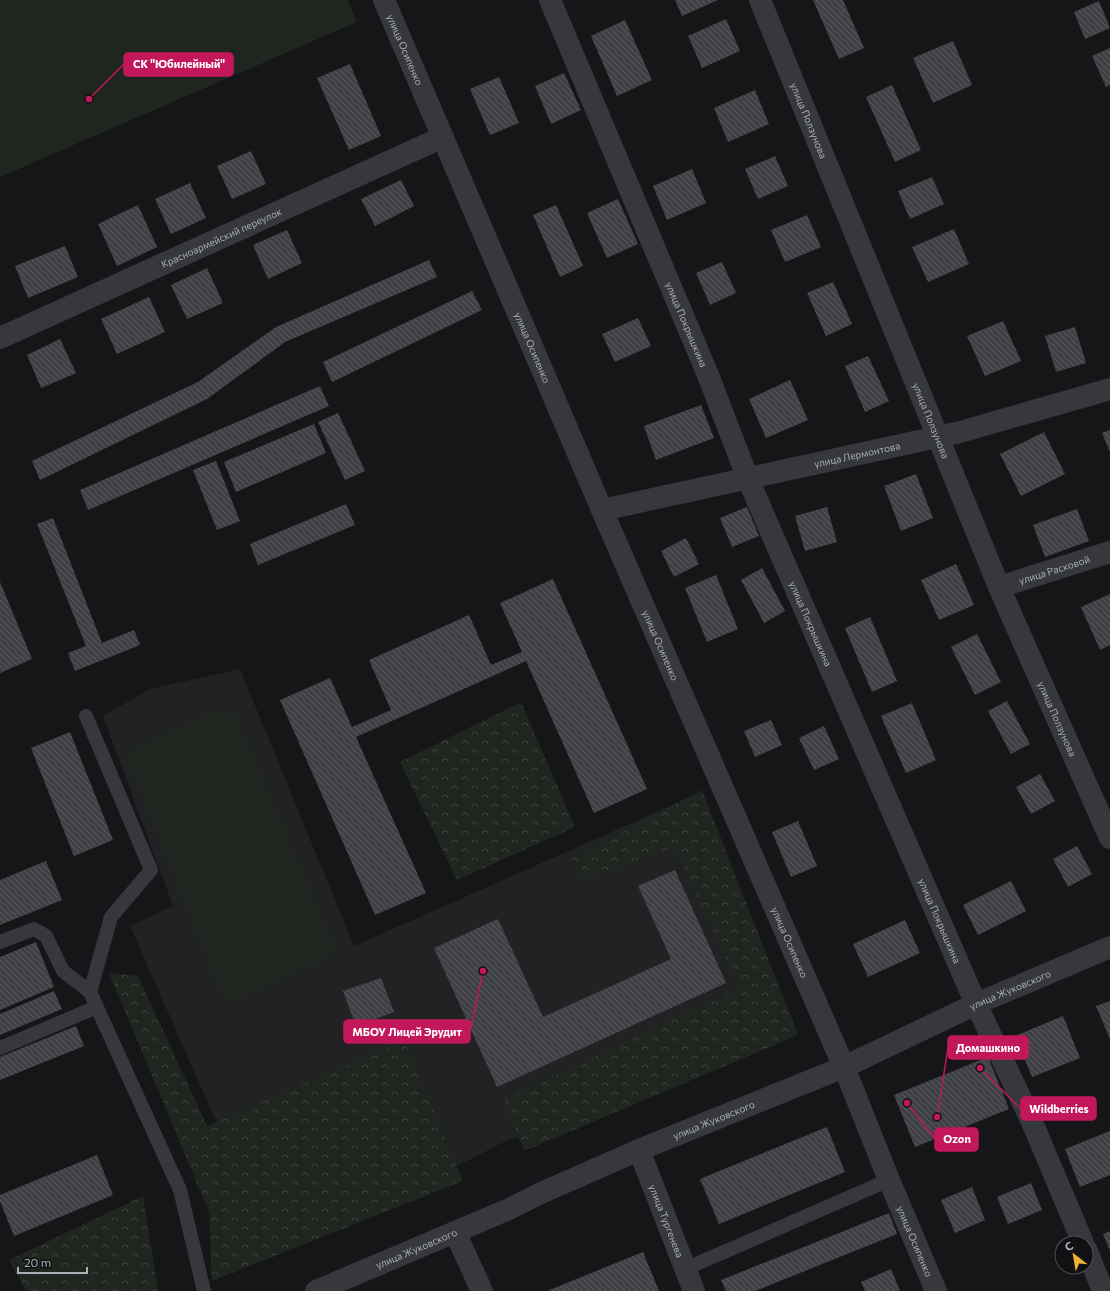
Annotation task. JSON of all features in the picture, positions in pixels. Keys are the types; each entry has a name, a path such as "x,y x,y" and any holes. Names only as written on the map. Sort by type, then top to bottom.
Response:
{"street":[{"name":"улица Осипенко","path":"384,0 602,510 844,1067 889,1180 936,1291"},
{"name":"улица Покрышкина","path":"550,0 708,375 748,479 976,1004 1032,1122 1080,1235"},
{"name":"улица Ползунова","path":"760,0 999,587 1110,838"},
{"name":"Красноармейский переулок","path":"0,338 443,137"},
{"name":"улица Лермонтова","path":"602,510 960,432 1110,389"},
{"name":"улица Расковой","path":"999,587 1110,552"},
{"name":"улица Жуковского","path":"316,1291 509,1209 541,1193 640,1150 844,1067 976,1004 1110,947"},
{"name":"улица Тургенева","path":"640,1150 694,1291"},
{"path":"456,1232 482,1291"},
{"path":"1094,1269 1103,1291"}],"lane":[{"path":"86,716 151,870 111,917 90,992"},
{"path":"0,942 34,929 46,936 63,971 90,992 180,1190 204,1291"},
{"path":"0,1048 97,1007"},
{"path":"685,1269 889,1180"}],"shaded area":[{"path":"240,669 354,946 677,803 684,821 786,1026 500,1144 469,1160 271,1246 130,926 173,906 103,716 150,689"}],"green space":[{"path":"0,0 348,0 357,22 0,177"},
{"path":"521,702 575,827 457,880 400,762"},
{"path":"223,707 237,716 335,947 326,960 235,1001 221,994 128,762 135,747"},
{"path":"702,790 798,1035 524,1151 504,1099 739,989 675,847 581,881 572,859"},
{"path":"109,973 138,976 207,1126 404,1040 463,1181 212,1281 209,1212"},
{"path":"143,1196 158,1291 26,1291 9,1260"}],"building":[{"path":"675,0 718,0 682,16"},
{"path":"813,0 843,0 864,48 839,59"},
{"path":"1099,1 1110,28 1085,39 1074,12"},
{"path":"726,19 740,51 702,68 688,36"},
{"path":"625,20 652,80 617,96 591,36"},
{"path":"953,41 972,85 933,103 913,58"},
{"path":"1110,48 1110,85 1106,87 1092,56"},
{"path":"350,64 381,136 349,150 317,78"},
{"path":"564,73 581,110 551,124 535,86"},
{"path":"499,77 519,123 490,135 470,89"},
{"path":"892,85 921,150 895,162 866,97"},
{"path":"755,90 769,124 728,142 714,108"},
{"path":"251,151 266,184 232,199 217,166"},
{"path":"775,156 788,186 758,199 745,169"},
{"path":"692,169 706,203 667,220 653,186"},
{"path":"932,177 944,204 910,219 898,191"},
{"path":"401,180 414,206 375,226 361,199"},
{"path":"190,183 206,218 171,234 155,199"},
{"path":"618,199 638,244 607,258 587,213"},
{"path":"138,205 157,247 117,266 98,224"},
{"path":"556,205 583,266 560,277 533,215"},
{"path":"807,215 821,247 785,262 771,230"},
{"path":"954,229 969,264 928,282 912,247"},
{"path":"287,230 302,263 268,279 253,245"},
{"path":"65,246 78,277 28,298 15,266"},
{"path":"429,260 437,277 285,342 207,399 40,480 32,461 198,382 276,327"},
{"path":"722,262 736,293 710,305 696,273"},
{"path":"207,268 223,303 187,319 171,285"},
{"path":"833,282 852,324 826,336 807,293"},
{"path":"472,291 482,310 332,382 323,362"},
{"path":"149,297 165,332 117,354 101,319"},
{"path":"638,318 651,346 615,362 602,334"},
{"path":"1003,321 1021,361 985,376 967,336"},
{"path":"1075,327 1086,363 1056,372 1045,336"},
{"path":"60,339 76,373 41,388 27,355"},
{"path":"868,356 889,401 865,412 845,366"},
{"path":"790,380 808,420 766,438 749,399"},
{"path":"320,386 329,406 88,510 80,490"},
{"path":"701,405 714,438 656,460 644,426"},
{"path":"338,413 365,471 345,480 318,422"},
{"path":"314,424 326,453 236,492 224,462"},
{"path":"1110,430 1110,452 1102,433"},
{"path":"1044,432 1065,474 1021,496 1000,454"},
{"path":"216,461 240,521 217,530 193,470"},
{"path":"916,474 933,518 901,531 884,486"},
{"path":"346,504 355,525 258,565 250,544"},
{"path":"747,507 759,536 732,547 720,518"},
{"path":"827,507 837,542 805,551 795,516"},
{"path":"1077,509 1089,541 1045,557 1033,525"},
{"path":"53,518 102,643 134,630 140,645 75,671 68,653 86,646 37,524"},
{"path":"686,538 699,564 674,577 661,551"},
{"path":"956,564 974,605 939,620 921,580"},
{"path":"762,568 785,611 764,623 741,580"},
{"path":"716,575 738,629 707,642 685,588"},
{"path":"553,579 647,789 594,813 526,661 356,737 426,893 375,915 280,700 330,678 352,727 391,710 369,660 469,615 491,665 522,652 500,603"},
{"path":"0,582 32,659 0,673"},
{"path":"1110,594 1110,645 1100,650 1081,607"},
{"path":"870,617 897,681 872,692 845,628"},
{"path":"977,634 1001,682 975,695 951,647"},
{"path":"1007,701 1030,744 1011,754 988,711"},
{"path":"912,703 936,760 906,773 881,716"},
{"path":"771,720 782,745 755,757 744,731"},
{"path":"824,726 839,759 814,770 799,738"},
{"path":"70,732 113,840 74,856 31,748"},
{"path":"1040,774 1055,801 1031,814 1016,787"},
{"path":"798,821 817,866 791,877 772,832"},
{"path":"1077,846 1092,874 1068,887 1053,859"},
{"path":"46,861 62,900 0,925 0,880"},
{"path":"675,870 726,983 497,1087 434,948 498,919 543,1017 671,959 638,886"},
{"path":"1011,881 1026,911 978,935 963,905"},
{"path":"905,920 920,953 868,977 853,944"},
{"path":"36,942 54,987 0,1010 0,957"},
{"path":"381,978 394,1012 356,1026 343,991"},
{"path":"54,991 62,1009 0,1035 0,1014"},
{"path":"1110,1001 1110,1039 1096,1006"},
{"path":"1063,1016 1080,1058 1032,1077 1015,1036"},
{"path":"76,1026 84,1046 0,1080 0,1057"},
{"path":"988,1057 1009,1109 915,1147 894,1095"},
{"path":"827,1127 845,1172 719,1224 700,1179"},
{"path":"1110,1131 1110,1175 1080,1187 1065,1149"},
{"path":"97,1155 113,1195 14,1236 0,1201 0,1195"},
{"path":"1031,1183 1042,1210 1008,1224 997,1197"},
{"path":"972,1187 985,1220 955,1233 941,1200"},
{"path":"889,1213 897,1234 755,1291 726,1291 721,1280"},
{"path":"1110,1231 1110,1251 1103,1234"},
{"path":"643,1252 659,1291 547,1291"},
{"path":"891,1269 900,1291 865,1291 861,1282"}],"place":[{"name":"СК \"Юбилейный\"","path":"89,99"},
{"name":"МБОУ Лицей Эрудит","path":"483,971"},
{"name":"Wildberries","path":"980,1068"},
{"name":"Ozon","path":"907,1103"},
{"name":"Домашкино","path":"937,1117"}]}
